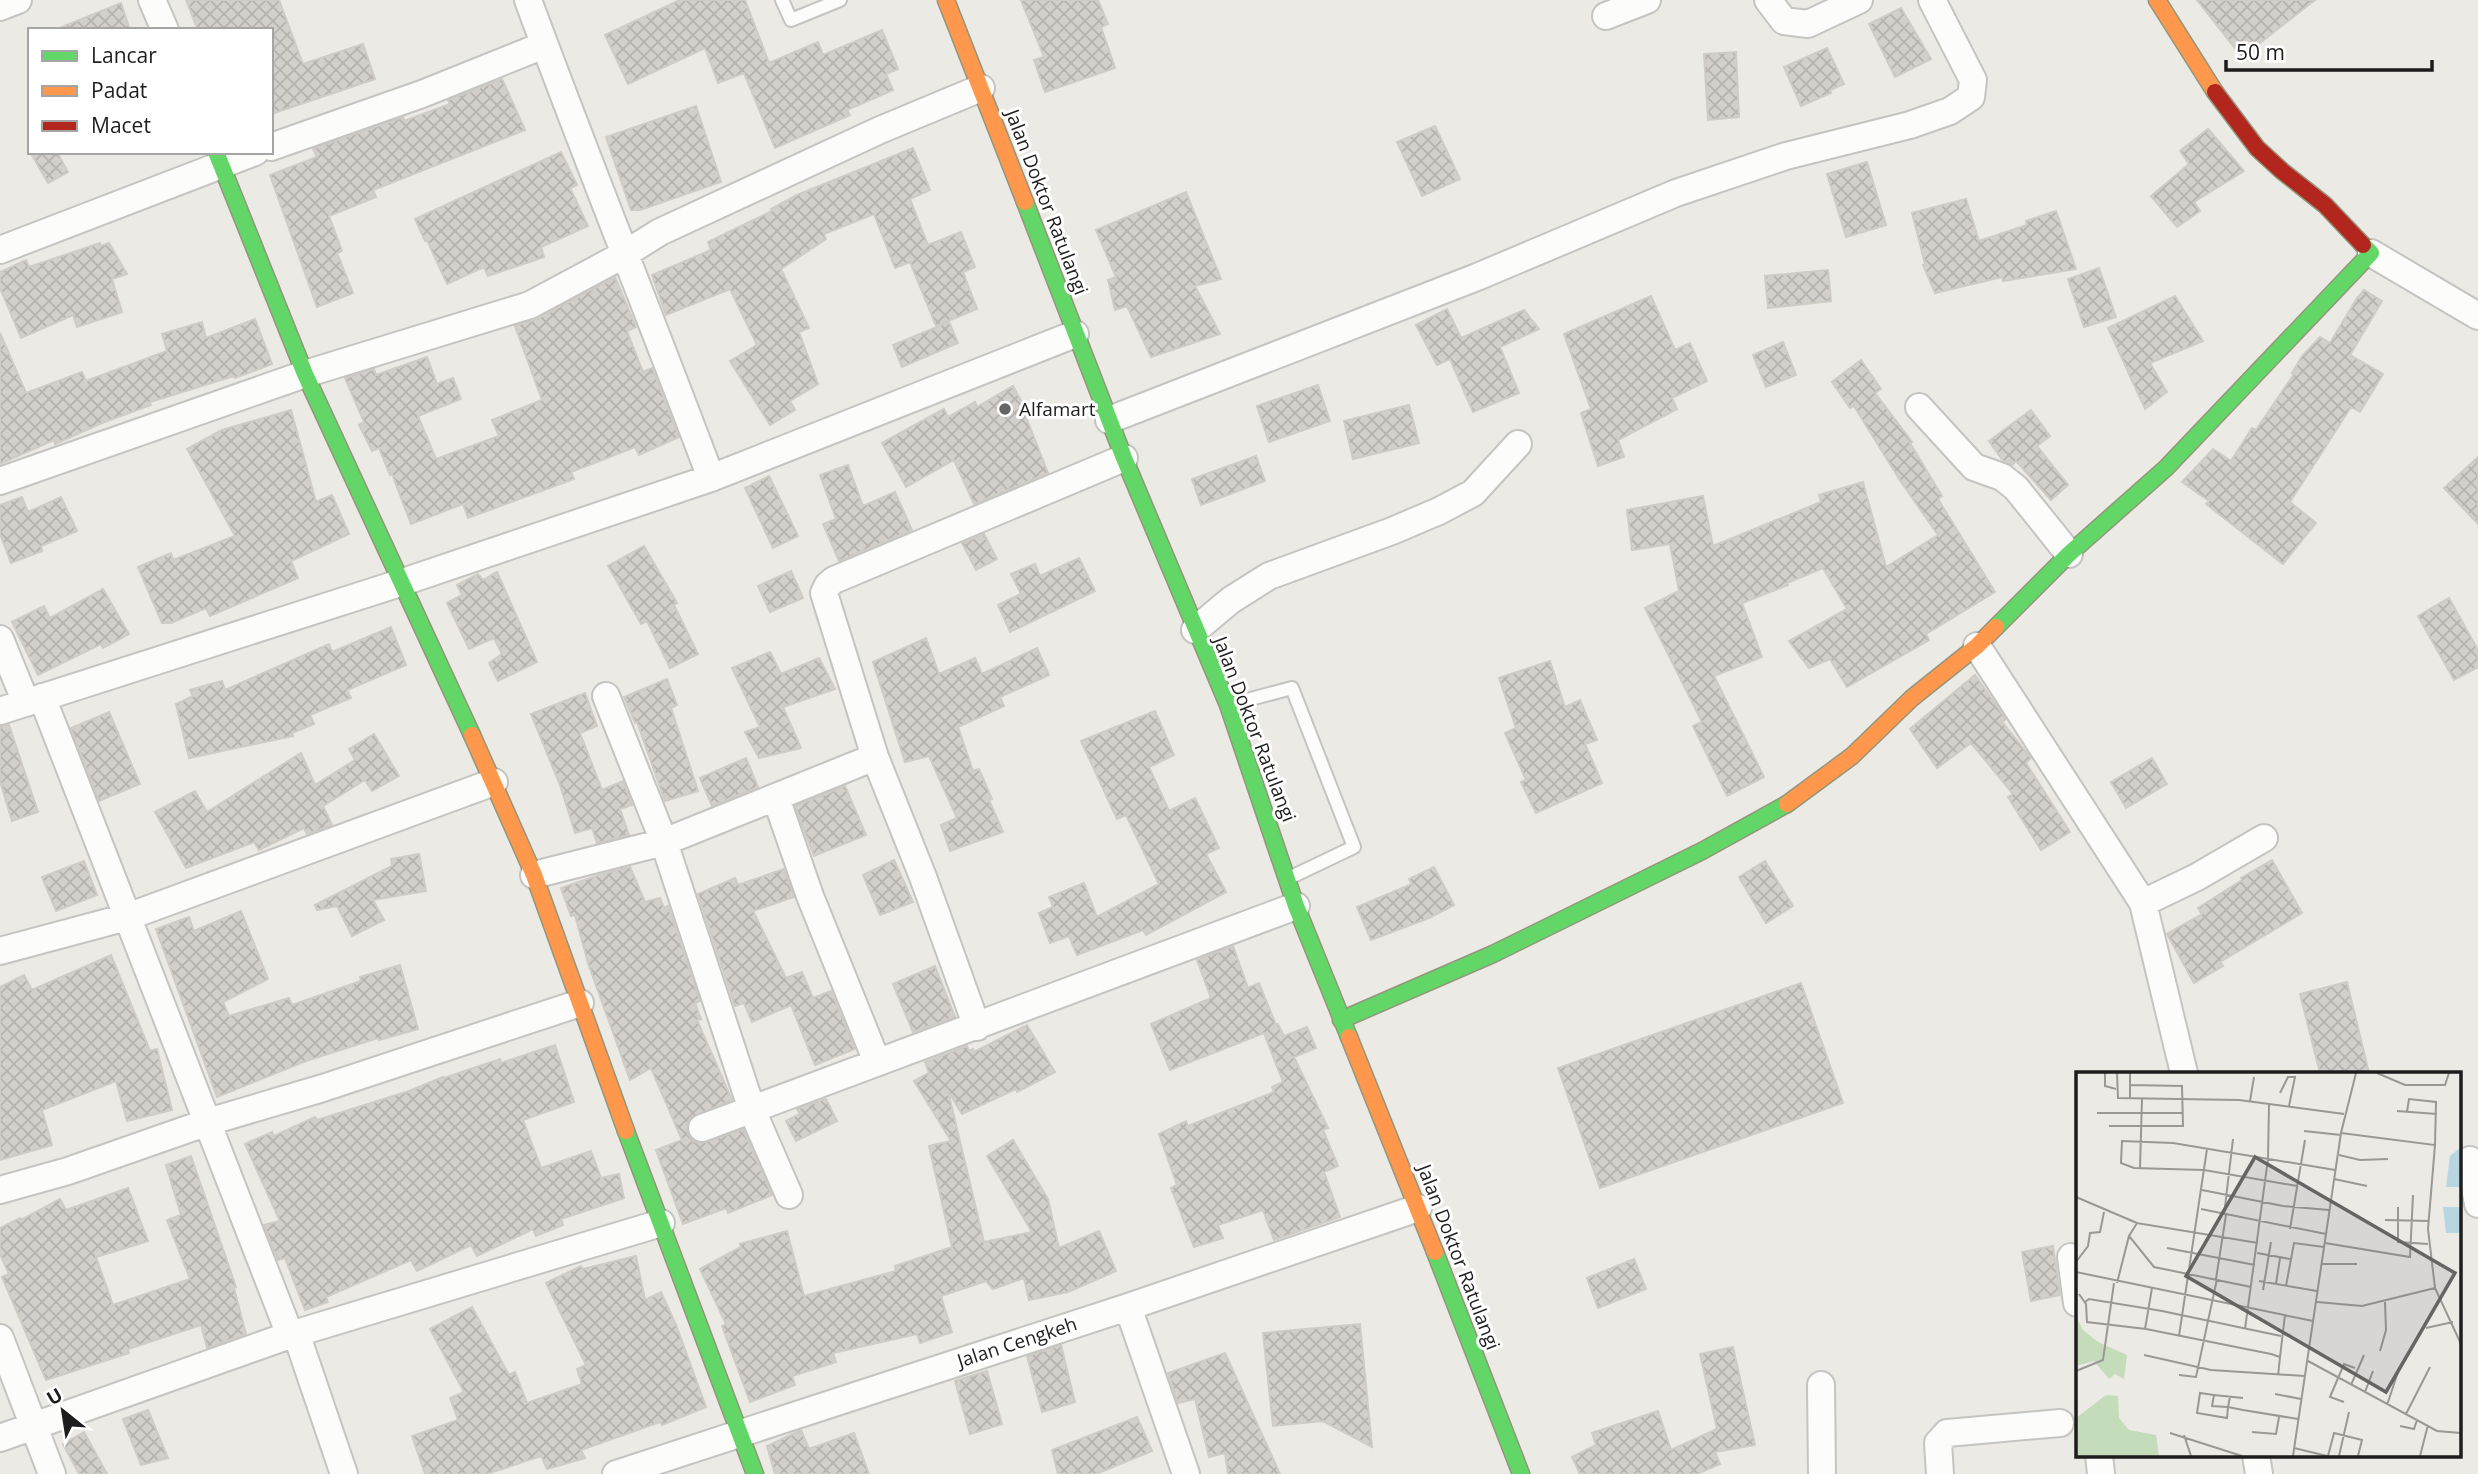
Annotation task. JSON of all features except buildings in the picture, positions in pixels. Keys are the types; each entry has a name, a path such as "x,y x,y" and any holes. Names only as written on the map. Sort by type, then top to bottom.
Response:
{"main road":[{"name":"Jalan Doktor Ratulangi","path":"946,0 1124,458 1228,705 1296,906 1418,1208 1521,1474"},
{"path":"1340,1020 1493,954 1702,851 1784,806 1852,756 1912,698 1977,646 2069,554 2165,468 2371,253 2320,201 2279,171 2250,140 2221,103 2157,0"},
{"path":"219,158 305,374 494,782 534,875 755,1474"}],"street":[{"path":"0,7 18,0"},
{"path":"152,0 164,28"},
{"path":"528,0 711,478"},
{"path":"1605,16 1647,0"},
{"path":"1768,0 1784,21 1808,24 1859,0"},
{"path":"1109,419 1477,277 1676,193 1786,156 1910,125 1950,111 1971,96 1973,80 1932,0"},
{"path":"273,146 422,94 544,45"},
{"path":"0,481 305,374 530,305 624,255 660,232 880,130 981,88"},
{"path":"0,250 219,158 244,154"},
{"path":"2371,253 2478,316"},
{"path":"0,710 400,583 711,478 1075,334"},
{"path":"1919,407 1974,467 2003,477 2016,488 2069,554"},
{"path":"1195,630 1231,600 1269,576 1404,526 1473,493 1518,444"},
{"path":"977,1027 923,877 875,757 824,593 834,580 1124,458"},
{"path":"0,639 34,700 127,917 293,1334 344,1474"},
{"path":"1977,646 2143,903 2184,1072"},
{"path":"606,696 664,842 752,1110 789,1195"},
{"path":"534,875 664,842 875,757"},
{"path":"0,951 127,917 494,782"},
{"path":"776,798 810,896 877,1062"},
{"path":"2143,903 2197,877 2264,838"},
{"path":"702,1128 1296,906"},
{"path":"0,1190 68,1171 208,1122 323,1088 580,1003"},
{"path":"2470,1160 2478,1204"},
{"name":"Jalan Cengkeh","path":"616,1474 1128,1307 1418,1208"},
{"path":"0,1438 293,1334 661,1223"},
{"path":"2071,1257 2076,1295"},
{"path":"1128,1307 1186,1474"},
{"path":"0,1338 52,1474"},
{"path":"1821,1385 1822,1474"},
{"path":"1940,1474 1938,1444 1947,1433 2060,1423"},
{"path":"2099,1456 2101,1474"},
{"path":"2256,1456 2259,1474"}],"lane":[{"path":"782,0 791,20 841,0"},
{"path":"1228,705 1292,688 1354,847 1288,878"}],"traffic: fast":[{"path":"217,154 305,374 472,735"},
{"path":"1025,202 1124,458 1228,705 1296,906 1349,1037"},
{"path":"1996,627 2069,554 2166,468 2371,253 2363,245"},
{"path":"1341,1020 1493,954 1702,851 1787,804"},
{"path":"626,1131 755,1474"},
{"path":"1435,1252 1521,1474"}],"traffic: slow":[{"path":"946,0 1025,202"},
{"path":"2157,0 2215,92"},
{"path":"1787,804 1852,756 1912,698 1977,646 1996,627"},
{"path":"472,735 534,875 626,1131"},
{"path":"1349,1037 1435,1252"}],"traffic: jam":[{"path":"2215,92 2257,148 2325,205 2363,245"}],"place":[{"name":"Alfamart","path":"1005,409"}]}
